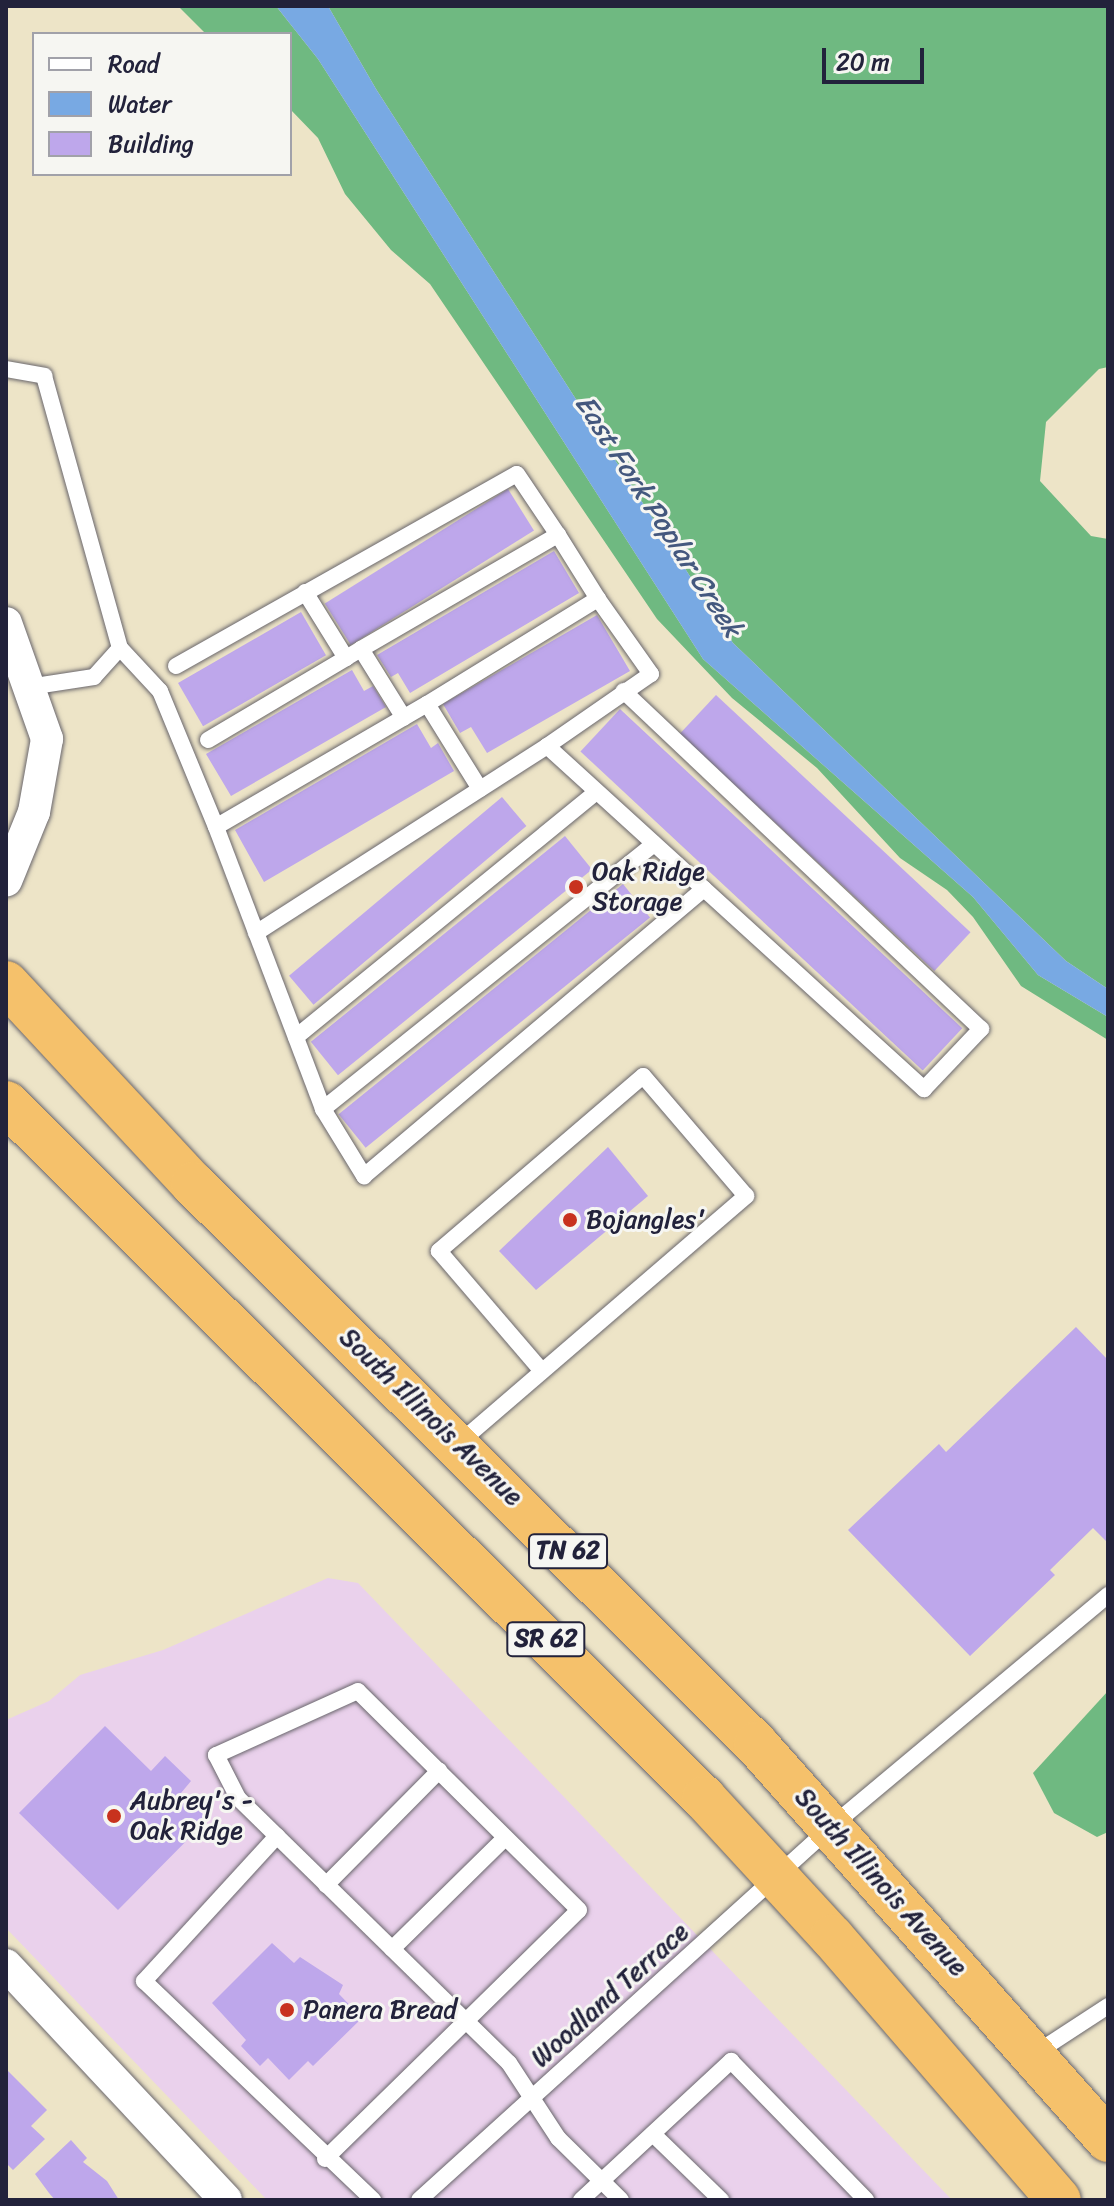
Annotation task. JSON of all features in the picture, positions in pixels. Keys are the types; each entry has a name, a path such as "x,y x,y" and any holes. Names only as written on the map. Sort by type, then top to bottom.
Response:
{"highway":[{"name":"South Illinois Avenue","path":"6,983 193,1184 459,1443 833,1825 1108,2140"},
{"name":"SR 62","path":"6,1103 496,1587 775,1877 1059,2200"}],"street":[{"path":"6,623 47,739 34,812 6,881"},
{"path":"6,1965 226,2200"}],"lane":[{"path":"6,369 44,376 120,648 160,691 216,827 323,1109 364,1176 704,889"},
{"path":"176,666 517,474 651,674 547,746 256,933"},
{"path":"208,740 558,535"},
{"path":"305,592 346,658"},
{"path":"216,827 404,718 598,599"},
{"path":"29,687 94,677 120,648"},
{"path":"361,649 404,718"},
{"path":"547,746 924,1089 981,1029 624,691"},
{"path":"427,704 480,789"},
{"path":"296,1037 596,792"},
{"path":"323,1109 654,844"},
{"path":"459,1443 746,1196 643,1076 439,1251 542,1371"},
{"name":"Woodland Terrace","path":"419,2200 833,1825 1108,1595"},
{"path":"325,2159 466,2021 579,1910 358,1691 216,1755 238,1798 326,1885 392,1949 466,2021 509,2063 558,2138 621,2200"},
{"path":"326,1885 439,1771"},
{"path":"277,1836 144,1981 325,2159 373,2200"},
{"path":"392,1949 505,1838"},
{"path":"1034,2054 1108,2006"},
{"path":"581,2200 731,2061 866,2200"},
{"path":"653,2134 721,2200"}],"shaded area":[{"path":"328,1578 358,1583 952,2200 267,2200 6,1928 6,1720 49,1701 80,1675 163,1650"}],"green space":[{"path":"178,6 276,6 318,59 703,659 973,897 1038,975 1108,1017 1108,1040 1021,986 973,917 947,890 900,858 817,768 732,698 657,619 430,284 391,250 345,194 318,138 292,111 292,32 204,32"},
{"path":"328,6 1108,6 1108,367 1099,369 1046,422 1040,481 1091,536 1108,539 1108,989 1066,961 733,643 376,89"},
{"path":"1108,1691 1108,1832 1097,1837 1054,1813 1033,1773"}],"water":[{"name":"East Fork Poplar Creek","path":"276,6 328,6 376,89 733,643 1066,961 1108,989 1108,1017 1038,975 973,897 703,659 318,59"}],"building":[{"path":"508,489 534,531 351,645 325,603"},
{"path":"554,551 579,593 410,693 398,673 391,677 377,655"},
{"path":"301,612 326,655 203,726 178,683"},
{"path":"597,615 630,671 487,753 471,727 460,733 443,704"},
{"path":"352,670 364,691 373,686 386,707 231,796 206,754"},
{"path":"716,695 971,932 934,971 680,734"},
{"path":"620,709 962,1028 923,1071 580,751"},
{"path":"417,724 431,748 438,743 454,771 264,882 235,830"},
{"path":"502,797 526,826 313,1005 289,976"},
{"path":"565,836 592,869 338,1075 311,1042"},
{"path":"623,884 650,917 366,1148 339,1114"},
{"path":"608,1147 648,1196 536,1290 499,1251"},
{"path":"1076,1327 1108,1360 1108,1543 1093,1528 1050,1570 1055,1575 970,1656 848,1530 939,1444 946,1452"},
{"name":"Aubrey's - Oak Ridge","path":"105,1726 151,1771 165,1756 191,1781 181,1793 208,1819 118,1910 19,1813"},
{"name":"Panera Bread","path":"272,1943 294,1963 300,1957 343,1985 339,1994 362,2018 313,2066 308,2061 289,2080 268,2058 260,2066 241,2046 246,2040 212,2003"},
{"path":"6,2069 47,2110 31,2126 45,2139 13,2170 6,2163"},
{"path":"71,2140 87,2158 83,2162 107,2181 119,2200 55,2200 49,2193 35,2174"}],"place":[{"name":"Oak Ridge Storage","path":"576,887"},
{"name":"Bojangles'","path":"570,1220"},
{"name":"Aubrey's - Oak Ridge","path":"114,1816"},
{"name":"Panera Bread","path":"287,2010"}]}
